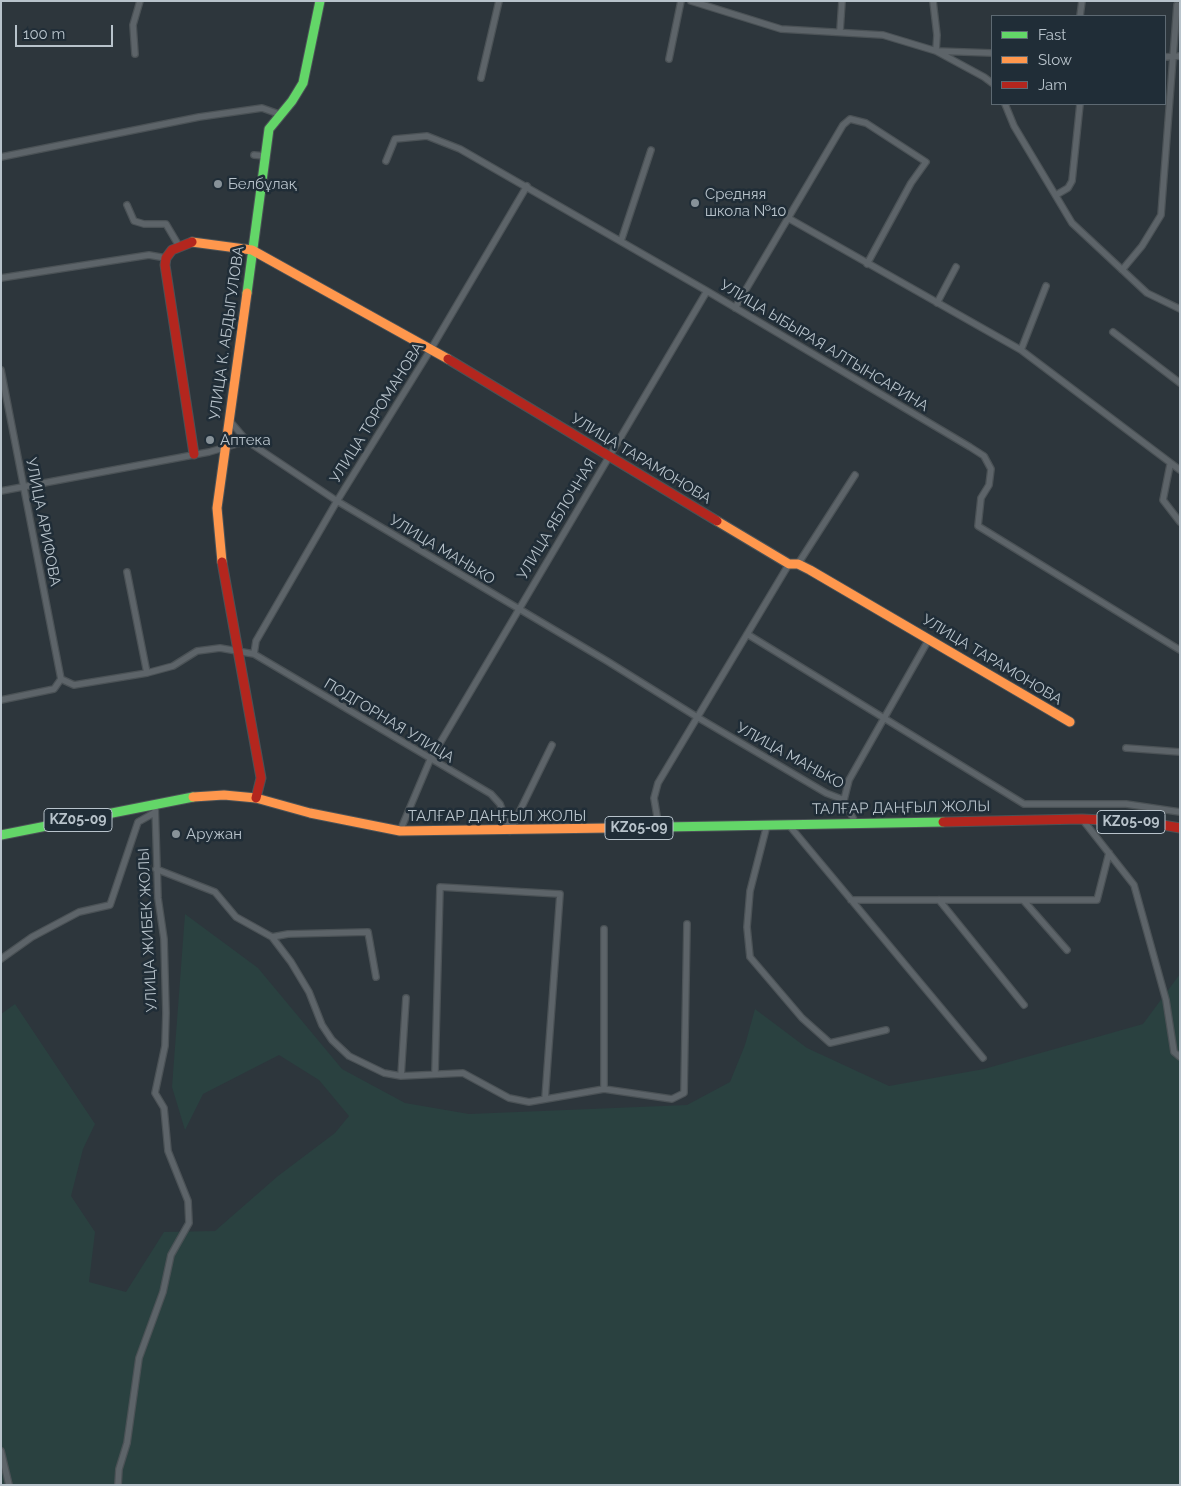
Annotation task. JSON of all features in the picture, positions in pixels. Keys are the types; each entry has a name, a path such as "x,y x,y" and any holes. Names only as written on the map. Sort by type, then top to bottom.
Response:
{"street":[{"path":"135,54 134,26 140,1"},
{"name":"УЛИЦА К. АБДЫГУЛОВА","path":"256,798 261,778 220,553 217,508 269,129 279,114 292,101 302,83 320,1"},
{"path":"481,78 499,1"},
{"path":"669,58 681,1"},
{"path":"691,1 781,29 883,35 936,51 991,82"},
{"path":"840,31 842,1"},
{"path":"933,1 937,35 936,51"},
{"path":"1080,15 1082,1"},
{"path":"1122,270 1142,246 1161,215 1177,56 1177,5"},
{"path":"936,51 991,53"},
{"path":"1005,105 1014,126 1072,222 1147,293 1180,309"},
{"path":"1056,195 1068,188 1072,181 1080,105"},
{"path":"1,157 143,127 262,108 279,114"},
{"path":"735,308 843,125 850,119 866,123 926,162 911,183 867,264"},
{"name":"УЛИЦА ЫБЫРАЯ АЛТЫНСАРИНА","path":"386,161 395,139 427,136 460,149 707,291 984,456 990,469 990,477 989,485 981,498 978,526 1180,650"},
{"path":"621,241 651,150"},
{"path":"254,155 265,156"},
{"name":"УЛИЦА ТОРОМАНОВА","path":"254,654 256,641 337,502 431,349 527,186"},
{"path":"127,205 134,221 144,224 159,222 166,224 179,246 166,258 166,278 194,454"},
{"path":"788,218 1020,350 1180,470"},
{"name":"УЛИЦА ТАРАМОНОВА","path":"179,246 190,242 252,250 431,349 793,564 930,639 1070,722"},
{"path":"1,278 149,255 166,258"},
{"path":"937,303 956,267"},
{"path":"1020,350 1046,286"},
{"name":"УЛИЦА ЯБЛОЧНАЯ","path":"400,831 430,760 517,609 707,291"},
{"path":"1113,332 1180,383"},
{"name":"УЛИЦА АРИФОВА","path":"1,370 61,679"},
{"name":"УЛИЦА МАНЬКО","path":"229,420 247,441 337,502 607,660 697,717 826,793 844,800"},
{"path":"1,491 194,454 247,441"},
{"path":"1170,464 1163,500 1180,522"},
{"path":"659,828 654,807 655,792 747,634 855,475"},
{"path":"127,572 147,673"},
{"path":"747,634 1024,804 1126,804 1180,812"},
{"path":"855,822 844,800 854,769 930,639"},
{"name":"ПОДГОРНАЯ УЛИЦА","path":"61,679 74,685 147,673 173,666 197,651 220,648 254,654 496,799 510,831"},
{"path":"1,700 54,689 61,679"},
{"path":"510,831 552,745"},
{"path":"1126,748 1180,752"},
{"name":"ТАЛҒАР ДАҢҒЫЛ ЖОЛЫ","path":"1,835 154,808 208,795 256,798 310,813 400,831 510,831 855,822 1082,819 1145,822 1180,828"},
{"path":"1,959 32,937 79,912 110,905 138,822 154,808"},
{"name":"УЛИЦА ЖИБЕК ЖОЛЫ","path":"118,1485 119,1469 127,1443 139,1358 163,1292 171,1255 189,1223 188,1201 168,1151 164,1108 155,1093 165,1046 166,1013 164,939 156,869 154,808"},
{"path":"1082,819 1134,885 1166,1000 1174,1052 1180,1057"},
{"path":"788,824 982,1058"},
{"path":"767,825 750,892 747,927 750,957 802,1018 830,1043 886,1030"},
{"path":"851,900 1097,900 1109,853"},
{"path":"156,869 215,892 236,917 272,937 304,985 322,1025 332,1040 349,1056 384,1073 401,1076 463,1073 510,1098 529,1102 604,1089 672,1099 684,1093 687,924"},
{"path":"435,1073 440,887 560,894 545,1099"},
{"path":"939,900 1024,1004"},
{"path":"1024,900 1067,950"},
{"path":"604,929 604,1089"},
{"path":"272,937 288,934 368,932 376,977"},
{"path":"401,1076 406,998"},
{"path":"1,1451 9,1485"}],"green space":[{"path":"185,914 258,968 342,1069 405,1103 469,1114 687,1105 730,1082 745,1045 755,1009 807,1048 889,1086 984,1069 1143,1024 1180,974 1180,1485 1,1485 1,1014 15,1004 95,1124 83,1149 71,1196 95,1232 89,1282 126,1292 164,1232 215,1231 278,1176 335,1133 349,1116 319,1080 279,1055 203,1094 185,1130 172,1087"}],"traffic: fast":[{"path":"247,293 269,129 292,101 303,83 320,1"},
{"path":"1,835 193,797"},
{"path":"609,828 943,822"}],"traffic: slow":[{"path":"192,242 252,250 448,359"},
{"path":"222,562 217,508 247,293"},
{"path":"717,521 789,564 798,564 810,570 1070,722"},
{"path":"193,797 224,795 256,798 310,813 400,831 609,828"}],"traffic: jam":[{"path":"192,242 172,250 166,258 165,265 194,454"},
{"path":"448,359 717,521"},
{"path":"222,562 261,778 256,798"},
{"path":"943,822 1082,819 1145,822 1180,828"}],"place":[{"name":"Белбұлақ","path":"218,184"},
{"name":"Средняя школа №10","path":"695,203"},
{"name":"Аптека","path":"210,440"},
{"name":"Аружан","path":"176,834"}]}
